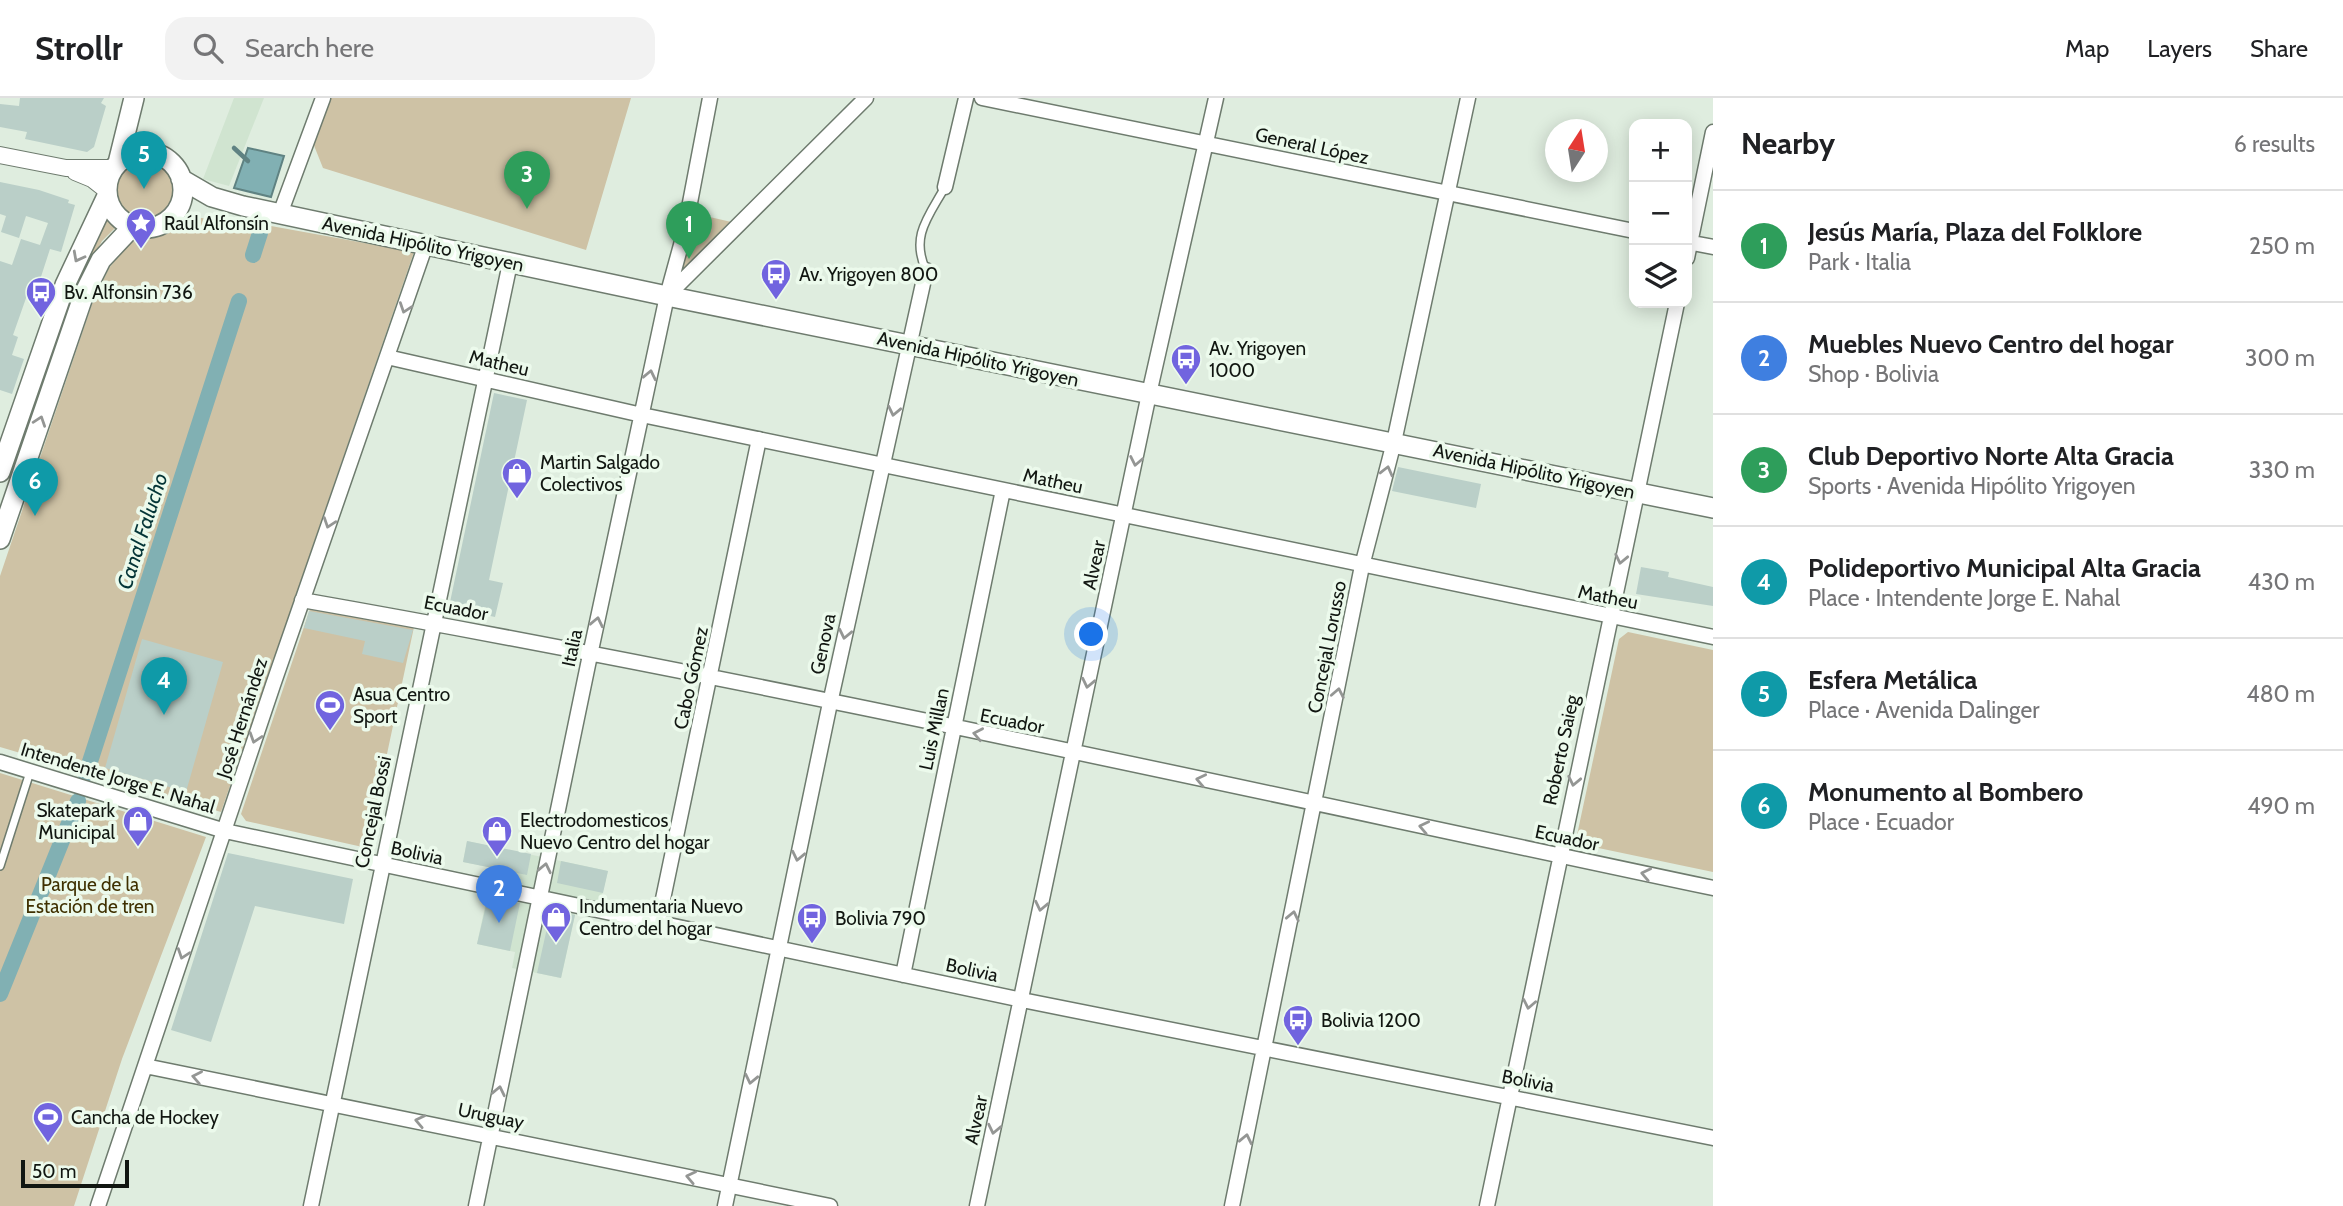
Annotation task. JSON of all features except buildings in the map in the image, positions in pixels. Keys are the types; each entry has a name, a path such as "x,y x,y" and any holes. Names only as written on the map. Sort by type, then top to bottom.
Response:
{"main road":[{"path":"135,98 139,130 151,153"},
{"path":"0,472 42,341 52,299 107,193 135,98"},
{"path":"107,193 118,217 133,226 156,226 172,217 179,208 183,190 181,178 172,163 151,153 133,154 116,165"},
{"name":"Avenida Hipólito Yrigoyen","path":"181,178 212,197 280,214 667,296 1713,508"},
{"name":"Avenida Hipólito Yrigoyen","path":"179,208 243,206"},
{"path":"0,539 5,507 84,294 101,260 133,226"}],"street":[{"path":"280,214 323,98"},
{"name":"Italia","path":"476,1206 590,655 667,296 684,234 710,98"},
{"path":"667,296 866,98"},
{"name":"Genova","path":"945,187 965,98"},
{"name":"General López","path":"982,98 1629,230"},
{"name":"Alvear","path":"977,1206 1149,394 1216,98"},
{"name":"Concejal Lorusso","path":"1232,1206 1316,804 1362,566 1394,442 1468,98"},
{"path":"1688,245 1713,132"},
{"path":"0,155 66,168 92,179 107,193"},
{"path":"66,168 116,165"},
{"name":"José Hernández","path":"98,1206 302,600 426,244"},
{"path":"1692,247 1713,247"},
{"name":"Concejal Bossi","path":"311,1206 510,263"},
{"name":"Genova","path":"725,1206 830,704 926,270"},
{"name":"Roberto Saieg","path":"1487,1206 1608,617 1676,308"},
{"name":"Matheu","path":"387,357 642,415 1713,637"},
{"name":"Cabo Gómez","path":"658,923 759,439"},
{"name":"Luis Millan","path":"903,975 1003,491"},
{"name":"Ecuador","path":"302,600 434,623 711,679 1713,888"},
{"name":"Intendente Jorge E. Nahal","path":"0,762 225,831"},
{"name":"Bolivia","path":"225,831 1022,1000 1713,1139"},
{"name":"Uruguay","path":"145,1066 333,1102 830,1206"}],"lane":[{"name":"Genova","path":"926,270 918,245 922,224 945,187"},
{"path":"0,866 30,772"}],"shaded area":[{"path":"234,98 264,98 229,186 203,179"},
{"path":"467,841 608,871 598,911 577,906 561,978 512,968 515,952 477,944 493,868 463,862"}],"green space":[{"path":"330,98 631,98 586,250 323,168 313,143"},
{"path":"144,157 157,159 167,167 175,177 175,203 167,213 157,221 144,223 131,221 121,213 113,203 111,190 113,177 121,167 131,159"},
{"path":"688,212 740,224 671,284"},
{"path":"193,217 271,226 414,252 221,812 0,747 0,576 92,304 109,268 134,237 156,235"},
{"path":"106,218 116,227 102,241 89,265 4,493 75,287"},
{"name":"Asua Centro Sport","path":"311,606 414,627 367,848 246,821 241,814"},
{"path":"1628,632 1713,650 1713,872 1584,845 1577,835 1619,639"},
{"name":"Parque de la Estación de tren","path":"0,773 206,837 122,1059 74,1206 0,1206"}],"water":[{"path":"248,148 284,156 271,197 234,188"}],"waterway":[{"path":"234,148 248,161"},
{"name":"Canal Falucho","path":"253,255 260,233"},
{"name":"Canal Falucho","path":"86,774 239,301"},
{"name":"Canal Falucho","path":"0,994 78,801"}],"place":[{"name":"Esfera Metálica","path":"144,189"},
{"name":"Club Deportivo Norte Alta Gracia","path":"527,209"},
{"name":"Raúl Alfonsín","path":"141,250"},
{"name":"Jesús María, Plaza del Folklore","path":"689,259"},
{"name":"Av. Yrigoyen 800","path":"776,301"},
{"name":"Bv. Alfonsin 736","path":"41,319"},
{"name":"Av. Yrigoyen 1000","path":"1186,386"},
{"name":"Martin Salgado Colectivos","path":"517,500"},
{"name":"Monumento al Bombero","path":"35,516"},
{"name":"Polideportivo Municipal Alta Gracia","path":"164,715"},
{"name":"Asua Centro Sport","path":"330,732"},
{"name":"Skatepark Municipal","path":"138,848"},
{"name":"Electrodomesticos Nuevo Centro del hogar","path":"497,858"},
{"name":"Muebles Nuevo Centro del hogar","path":"499,923"},
{"name":"Indumentaria Nuevo Centro del hogar","path":"556,944"},
{"name":"Bolivia 790","path":"812,945"},
{"name":"Bolivia 1200","path":"1298,1047"},
{"name":"Cancha de Hockey","path":"48,1144"}]}
